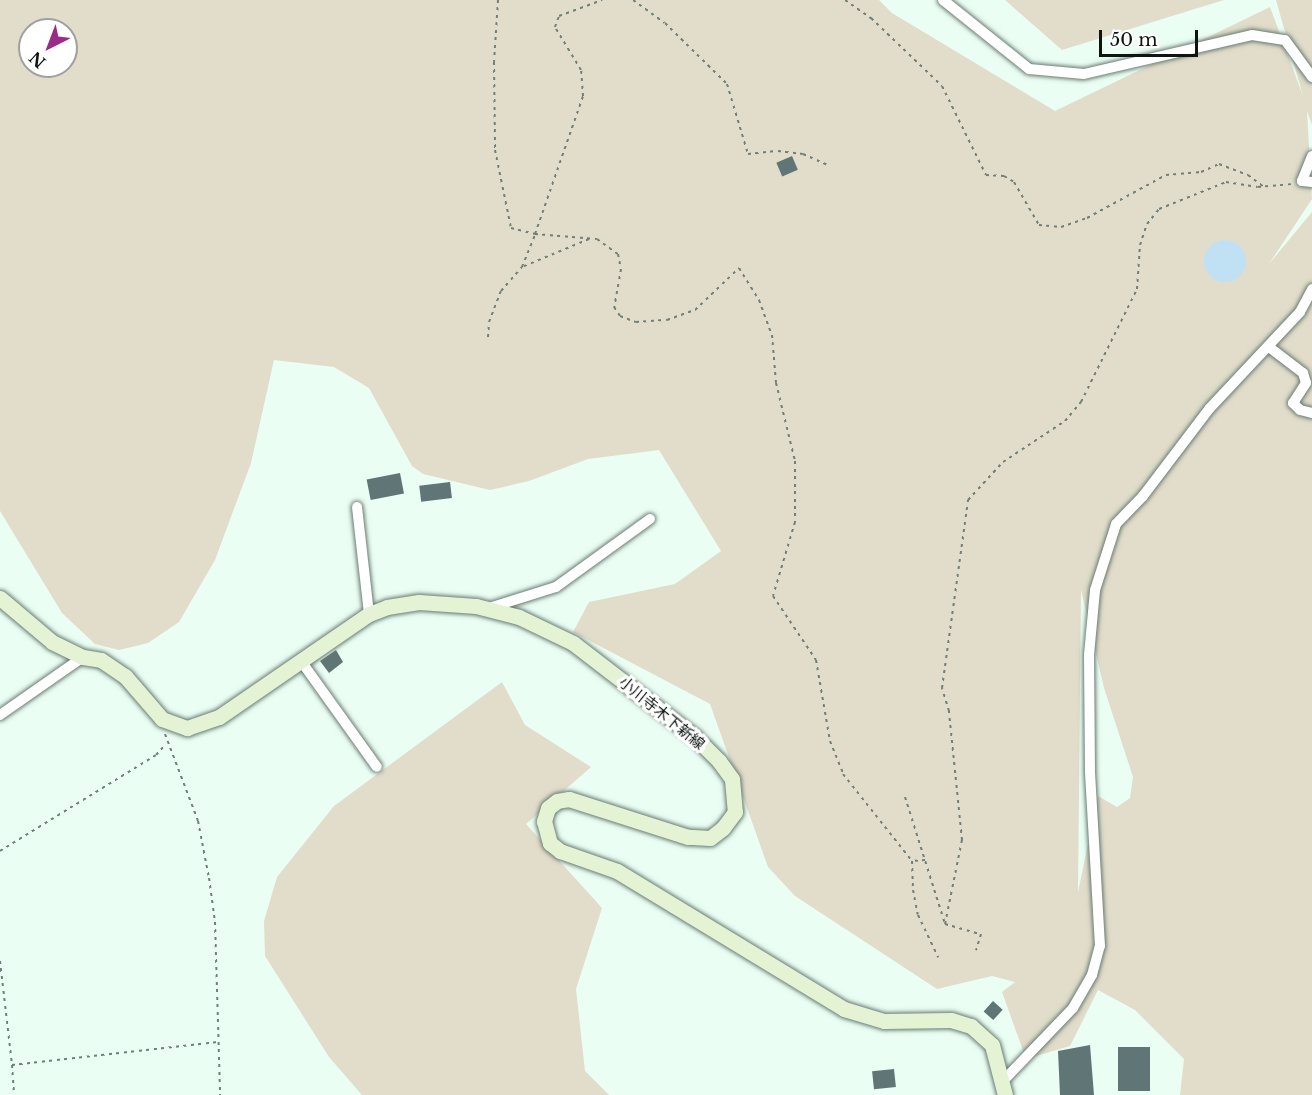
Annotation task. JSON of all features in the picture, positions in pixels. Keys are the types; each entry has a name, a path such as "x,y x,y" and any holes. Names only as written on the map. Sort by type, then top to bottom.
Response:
{"main road":[{"path":"0,598 52,642 83,657 101,660 125,676 162,719"},
{"name":"小川寺木下新線","path":"162,719 187,728 204,725 369,614 419,602 486,609 519,617 573,643 695,737 732,779 735,812 723,828 710,838 688,837 569,799 557,801 548,808 544,821 550,843 560,851 617,871 844,1009 884,1021 951,1020 971,1026 992,1046 1004,1088"}],"street":[{"path":"943,0 1029,69 1084,74 1252,35 1285,40 1312,77"},
{"path":"1307,181 1312,156"},
{"path":"1004,1088 1073,1008 1092,975 1100,945 1090,771 1089,655 1095,590 1116,524 1143,496 1209,410 1300,312 1312,289"},
{"path":"1269,347 1297,365 1306,378 1293,403 1300,410 1312,413"},
{"path":"357,507 369,614"},
{"path":"486,609 556,587 650,519"},
{"path":"0,716 83,657"},
{"path":"301,661 377,767"}],"path":[{"path":"498,0 494,62 495,150 511,228 535,234 597,239 618,254 621,269 614,307 620,316 636,322 667,320 695,310 739,268 749,280 772,335 776,383 795,461 795,522 773,596 816,660 830,741 843,774 912,861 918,915 938,957"},
{"path":"488,337 498,298 522,267 583,96 581,70 555,27 558,16 602,0"},
{"path":"633,0 665,23 727,84 748,154 778,151 803,154 828,165"},
{"path":"845,0 871,18 942,86 986,175 1004,176 1014,182 1039,225 1060,227 1087,218 1166,175 1201,172 1219,164 1248,175 1264,187"},
{"path":"945,924 962,840 949,711 942,688 969,500 1003,462 1065,421 1081,402 1137,289 1140,245 1147,224 1159,209 1226,182 1264,187 1307,181"},
{"path":"522,267 589,239"},
{"path":"162,719 166,744 198,821 209,878 215,922 220,1095"},
{"path":"0,851 156,755 166,744"},
{"path":"905,797 945,924"},
{"path":"912,861 925,860"},
{"path":"945,924 981,934 976,950"},
{"path":"0,961 14,1095"},
{"path":"12,1065 219,1042"}],"shaded area":[{"path":"0,0 879,0 892,13 1055,111 1270,7 1303,96 1276,0 1312,0 1312,125 1307,111 1312,199 1269,264 1312,212 1312,1095 1180,1095 1184,1059 1135,1010 1098,990 1070,1046 1026,1059 1002,992 1015,982 992,976 937,989 795,896 768,867 710,704 573,632 589,602 675,584 721,551 659,450 588,459 529,481 490,490 423,474 412,466 369,388 334,367 274,360 251,463 215,560 179,622 148,643 119,650 95,644 62,613 0,511","holes":["1081,590 1104,688 1133,777 1130,798 1117,807 1098,796 1078,892"]},
{"path":"1005,0 1224,0 1062,50"},
{"path":"502,682 525,725 591,767 526,824 602,908 576,989 585,1071 609,1095 362,1095 329,1057 265,956 264,921 277,877 334,806"}],"water":[{"path":"1225,240 1233,241 1240,246 1245,253 1245,269 1240,276 1233,281 1225,282 1217,281 1210,276 1205,269 1204,261 1205,253 1210,246 1217,241"}],"building":[{"path":"792,156 798,170 782,176 776,163"},
{"path":"400,473 404,494 371,500 367,479"},
{"path":"450,482 452,498 421,502 419,486"},
{"path":"336,650 343,662 329,673 320,661"},
{"path":"993,1001 1003,1010 993,1020 984,1011"},
{"path":"1090,1045 1094,1095 1060,1095 1058,1051"},
{"path":"1118,1047 1150,1047 1150,1091 1118,1091"},
{"path":"894,1069 896,1087 874,1089 872,1071"}]}
